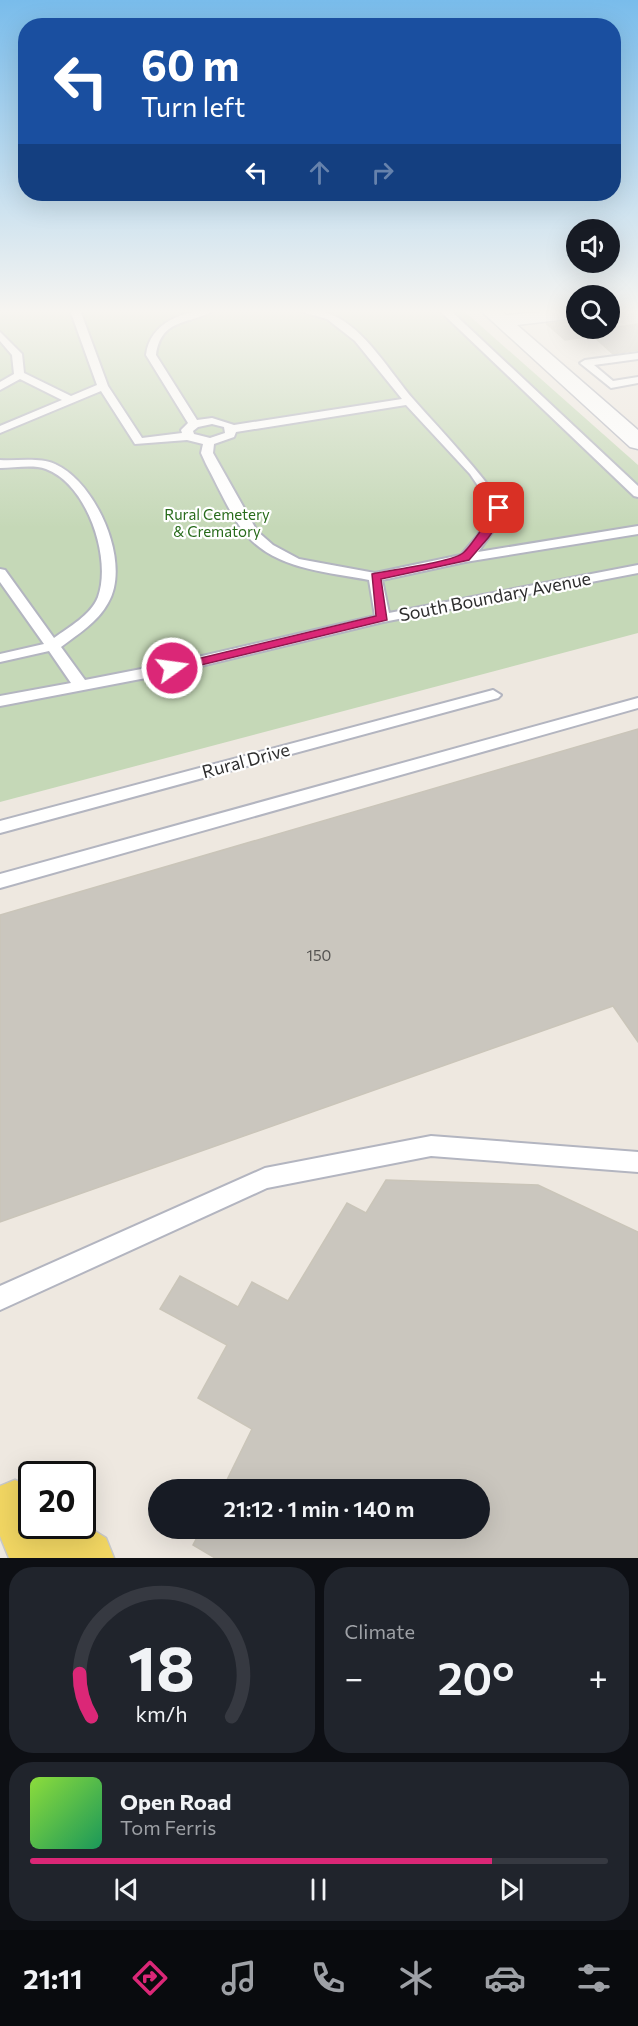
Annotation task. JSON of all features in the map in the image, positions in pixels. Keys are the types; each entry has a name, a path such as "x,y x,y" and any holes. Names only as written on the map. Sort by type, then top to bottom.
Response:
{"main road":[{"path":"31,1539 38,1558"},
{"path":"59,1539 86,1558"}],"street":[{"path":"569,383 638,442"}],"lane":[{"path":"35,383 69,399"},
{"path":"102,383 139,442 189,436 209,442 222,440 230,435 231,429"},
{"path":"168,383 194,424"},
{"path":"394,383 474,472 499,508 495,520 483,538 465,558"},
{"path":"521,383 638,493"},
{"path":"608,383 611,385 623,383"},
{"path":"0,430 103,386"},
{"path":"231,429 409,401"},
{"path":"189,436 188,430 194,424 212,421 228,425 231,429"},
{"path":"209,442 207,453 233,503 252,533 268,548 295,562 375,577 465,558 638,530"},
{"path":"0,464 50,465 63,475 86,498 105,540 110,574 105,598 86,620 53,646 0,658"},
{"name":"South Boundary Avenue","path":"0,701 172,668 382,618 638,569"},
{"path":"0,573 80,684"},
{"path":"375,577 382,618"},
{"name":"Rural Drive","path":"0,827 493,695"},
{"path":"0,881 638,703"},
{"path":"0,1298 265,1178 431,1146 638,1162"}],"green space":[{"name":"Rural Cemetery & Crematory","path":"0,383 545,383 638,465 638,633 0,802"}],"building":[{"path":"638,729 638,1042 613,1006 0,1222 0,915"},
{"path":"386,1180 538,1185 638,1232 638,1558 215,1558 193,1545 196,1539 490,1539 490,1479 227,1479 252,1429 198,1398 227,1345 160,1309 180,1276 238,1307 252,1282 288,1301 347,1203 366,1213"}],"route":[{"path":"172,668 382,618 375,577 465,558 483,538 495,520 499,508"}]}
